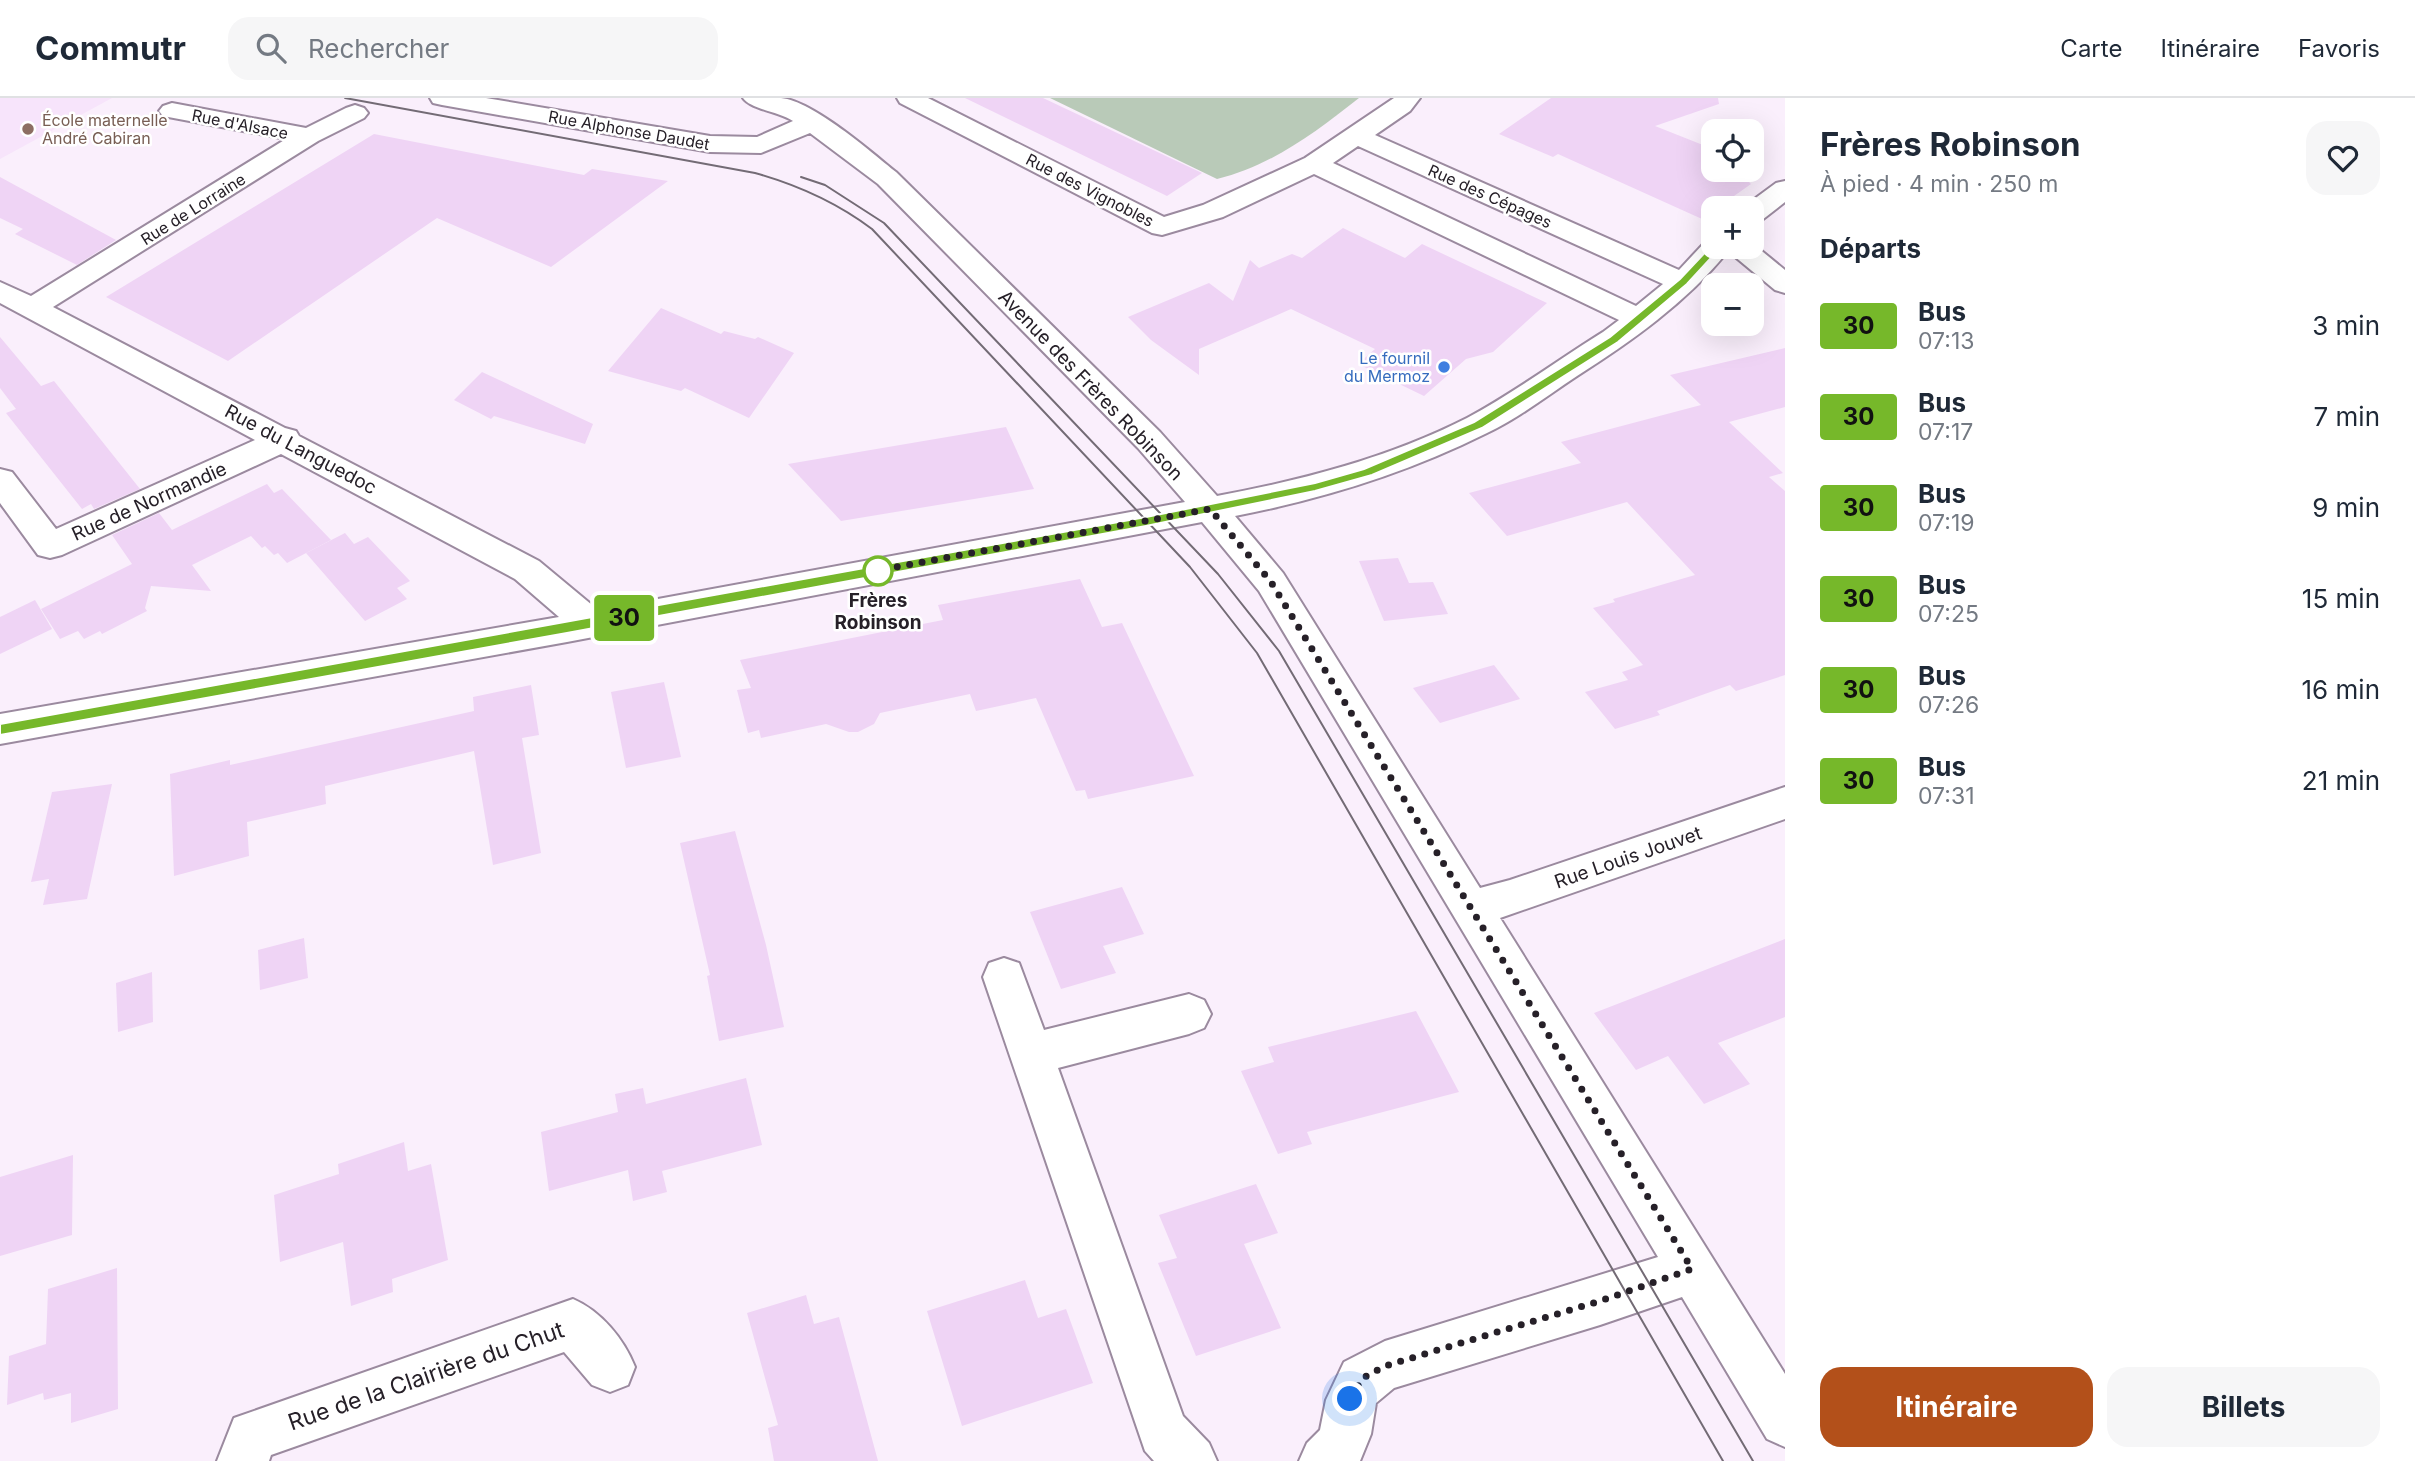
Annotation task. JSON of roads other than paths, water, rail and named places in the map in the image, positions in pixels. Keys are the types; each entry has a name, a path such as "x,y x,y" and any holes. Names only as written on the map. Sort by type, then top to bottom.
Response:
{"street":[{"name":"Rue Alphonse Daudet","path":"442,98 735,146 761,145 796,109"},
{"name":"Avenue des Frères Robinson","path":"755,98 796,109 887,178 1149,440 1271,582 1785,1421"},
{"name":"Rue des Vignobles","path":"909,98 1162,227 1213,211 1314,164 1356,136"},
{"path":"1356,136 1401,106 1408,98"},
{"name":"Rue d'Alsace","path":"172,111 309,136"},
{"name":"Rue de Lorraine","path":"32,308 309,136 355,113"},
{"name":"Rue des Cépages","path":"1356,136 1683,282"},
{"path":"1314,164 1641,318"},
{"path":"1764,205 1785,189"},
{"path":"0,729 591,624 1289,494 1368,472 1478,425 1614,339 1683,282 1705,259"},
{"path":"1755,259 1785,284"},
{"name":"Rue du Languedoc","path":"0,291 285,439 527,570 591,624"},
{"name":"Rue de Normandie","path":"0,480 50,546 285,439"},
{"name":"Rue Louis Jouvet","path":"1469,908 1510,898 1785,803"},
{"path":"1004,977 1163,1433 1191,1461"},
{"path":"1031,1054 1189,1014"},
{"path":"1325,1461 1336,1455 1348,1430 1350,1399 1363,1378 1385,1366 1600,1301 1692,1269"},
{"name":"Rue de la Clairière du Chut","path":"243,1461 251,1436 573,1324 610,1367"}],"tram line":[{"path":"345,98 755,173 816,195 872,229 1190,567 1257,653 1723,1461"},
{"path":"801,177 825,185 884,223 1218,574 1279,651 1753,1461"}],"place":[{"name":"École maternelle André Cabiran","path":"28,129"},
{"name":"Le fournil du Mermoz","path":"1444,367"},
{"name":"Frères Robinson","path":"878,571"}]}
